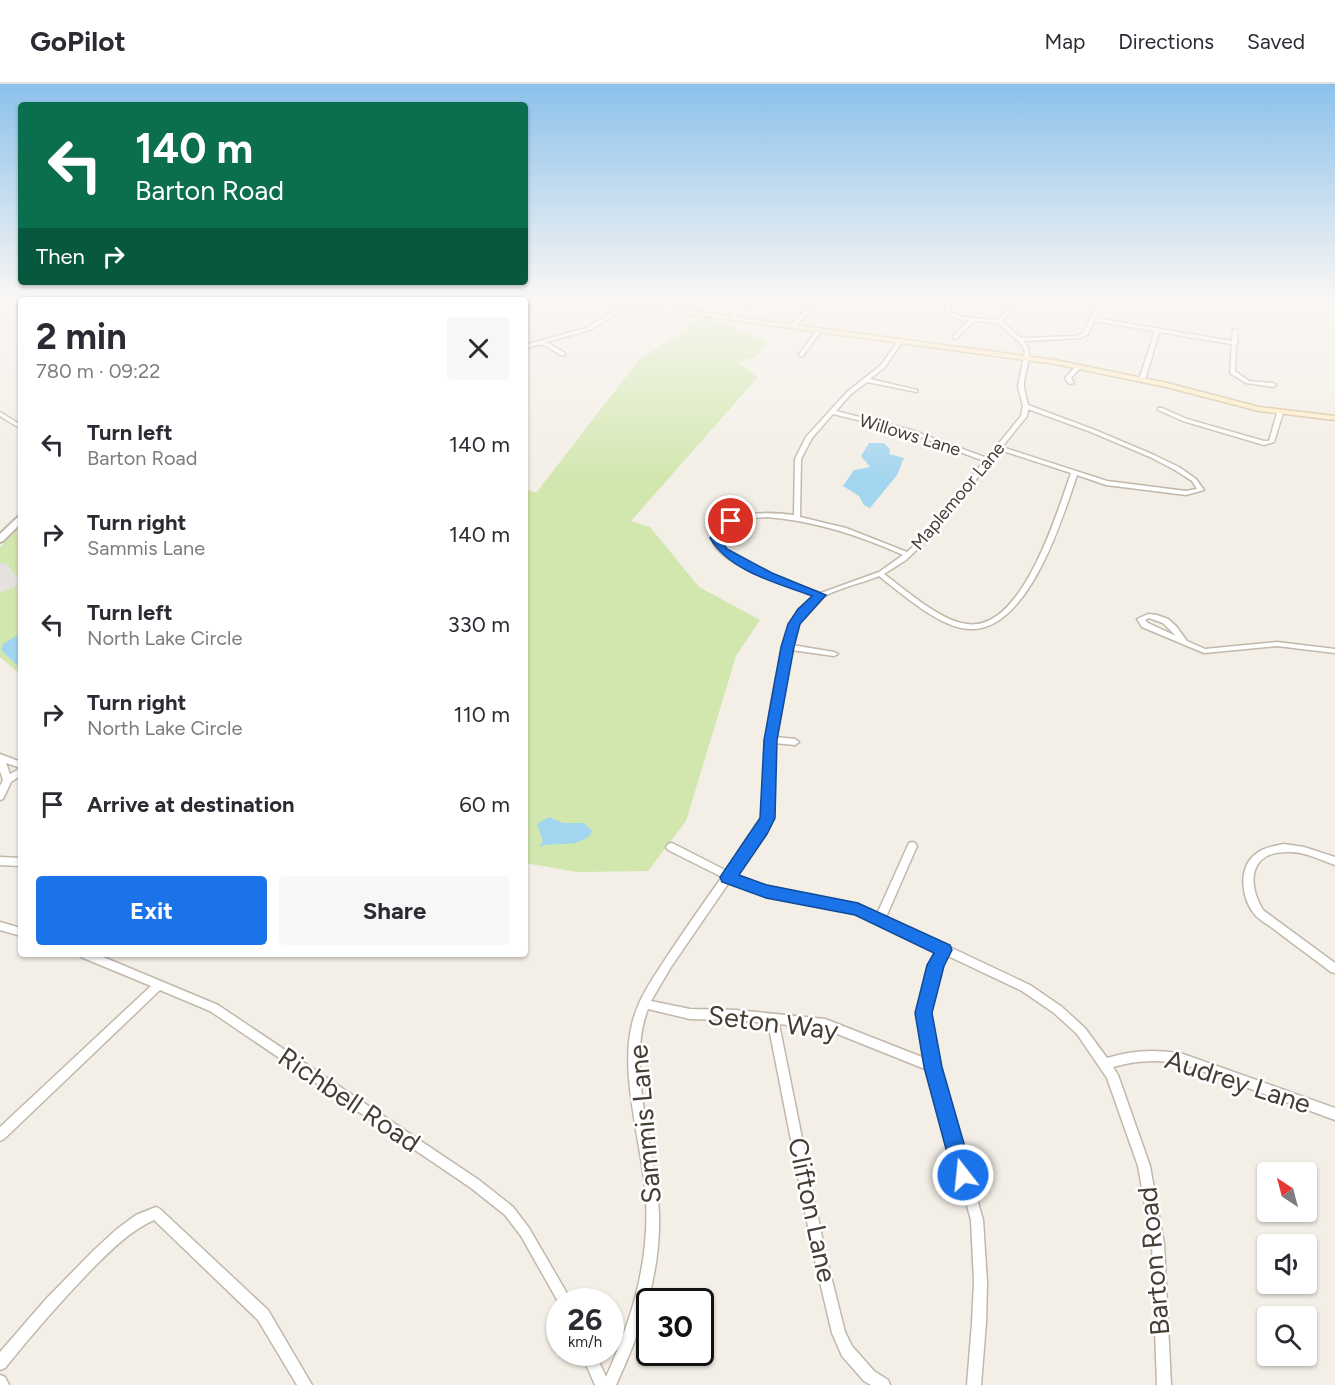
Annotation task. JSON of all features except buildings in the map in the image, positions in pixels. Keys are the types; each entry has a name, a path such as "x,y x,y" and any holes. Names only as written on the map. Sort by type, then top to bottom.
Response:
{"main road":[{"path":"1044,361 1079,366 1280,412 1335,418"}],"street":[{"path":"797,517 798,459 809,437 887,361"},
{"path":"998,447 1106,483 1192,493 1199,492 1202,487 1176,466 1026,406 1021,386 1026,361"},
{"path":"1142,380 1148,361"},
{"path":"1234,361 1232,372 1248,382 1274,385"},
{"path":"1071,383 1068,378 1079,366"},
{"path":"866,380 915,391"},
{"name":"Maplemoor Lane","path":"802,611 820,595 880,574 908,555 924,540 986,460 1022,421 1026,406"},
{"path":"1160,409 1185,420 1264,443 1271,442 1280,412"},
{"name":"Willows Lane","path":"832,412 909,431 986,460"},
{"path":"0,414 18,425"},
{"path":"880,574 922,605 953,621 969,627 984,627 1014,604 1026,589 1048,546 1074,474"},
{"path":"820,595 731,557 716,543 717,532 737,519 752,516 797,517 851,530 908,555"},
{"path":"0,539 18,522"},
{"name":"Sammis Lane","path":"609,1385 639,1314 650,1274 654,1226 635,1058 637,1028 644,1004 659,977 762,830 767,818 771,740 788,647 794,624 802,611"},
{"path":"1184,642 1164,619 1148,616 1141,619 1145,625 1184,642 1213,652 1277,644 1335,651"},
{"path":"788,647 834,654"},
{"path":"771,740 795,742"},
{"path":"0,757 18,764"},
{"path":"0,757 7,780"},
{"path":"0,797 7,780 18,773"},
{"path":"880,920 912,846"},
{"name":"Barton Road","path":"671,848 728,877 766,891 845,905 880,920 1026,988 1058,1010 1082,1031 1112,1075 1146,1178 1158,1244 1164,1385"},
{"path":"1335,861 1310,852 1284,848 1270,851 1252,864 1248,870 1247,879 1251,901 1260,913 1335,969"},
{"path":"0,861 18,862"},
{"path":"0,926 18,931"},
{"path":"944,950 936,965 924,1013 933,1067 979,1238 981,1300 974,1385"},
{"name":"Richbell Road","path":"92,957 214,1008 475,1184 509,1211 525,1232 557,1288"},
{"path":"0,1135 159,985"},
{"name":"Seton Way","path":"644,1004 690,1014 773,1019 840,1028 933,1067"},
{"name":"Clifton Lane","path":"773,1019 819,1252 839,1333 847,1351 869,1376 883,1385"},
{"name":"Audrey Lane","path":"1105,1064 1143,1055 1163,1055 1184,1059 1335,1114"},
{"path":"0,1363 22,1335 122,1232 148,1214 156,1213 263,1315 305,1385"},
{"path":"594,1366 602,1385"}],"green space":[{"path":"638,361 742,361 737,362 758,377 631,521 650,527 699,587 760,620 736,656 686,821 648,871 578,872 528,864 528,490 536,493"},
{"path":"18,529 18,672 0,657 0,547"}],"shaded area":[{"path":"0,563 6,563 18,578 18,585 0,593"}],"water":[{"path":"869,443 884,443 890,449 889,454 904,458 897,475 870,508 864,505 859,496 843,486 854,470 870,467 861,456"},
{"path":"18,635 18,666 1,650 3,644"},
{"path":"549,817 563,823 584,823 592,831 584,840 578,842 539,847 543,841 537,824"}],"route":[{"path":"731,521 717,532 715,538 718,547 731,557 768,576 820,595 802,611 794,624 788,647 771,740 767,818 762,830 728,877 766,891 858,909 944,950 936,965 926,997 924,1013 933,1067 963,1175"}]}
